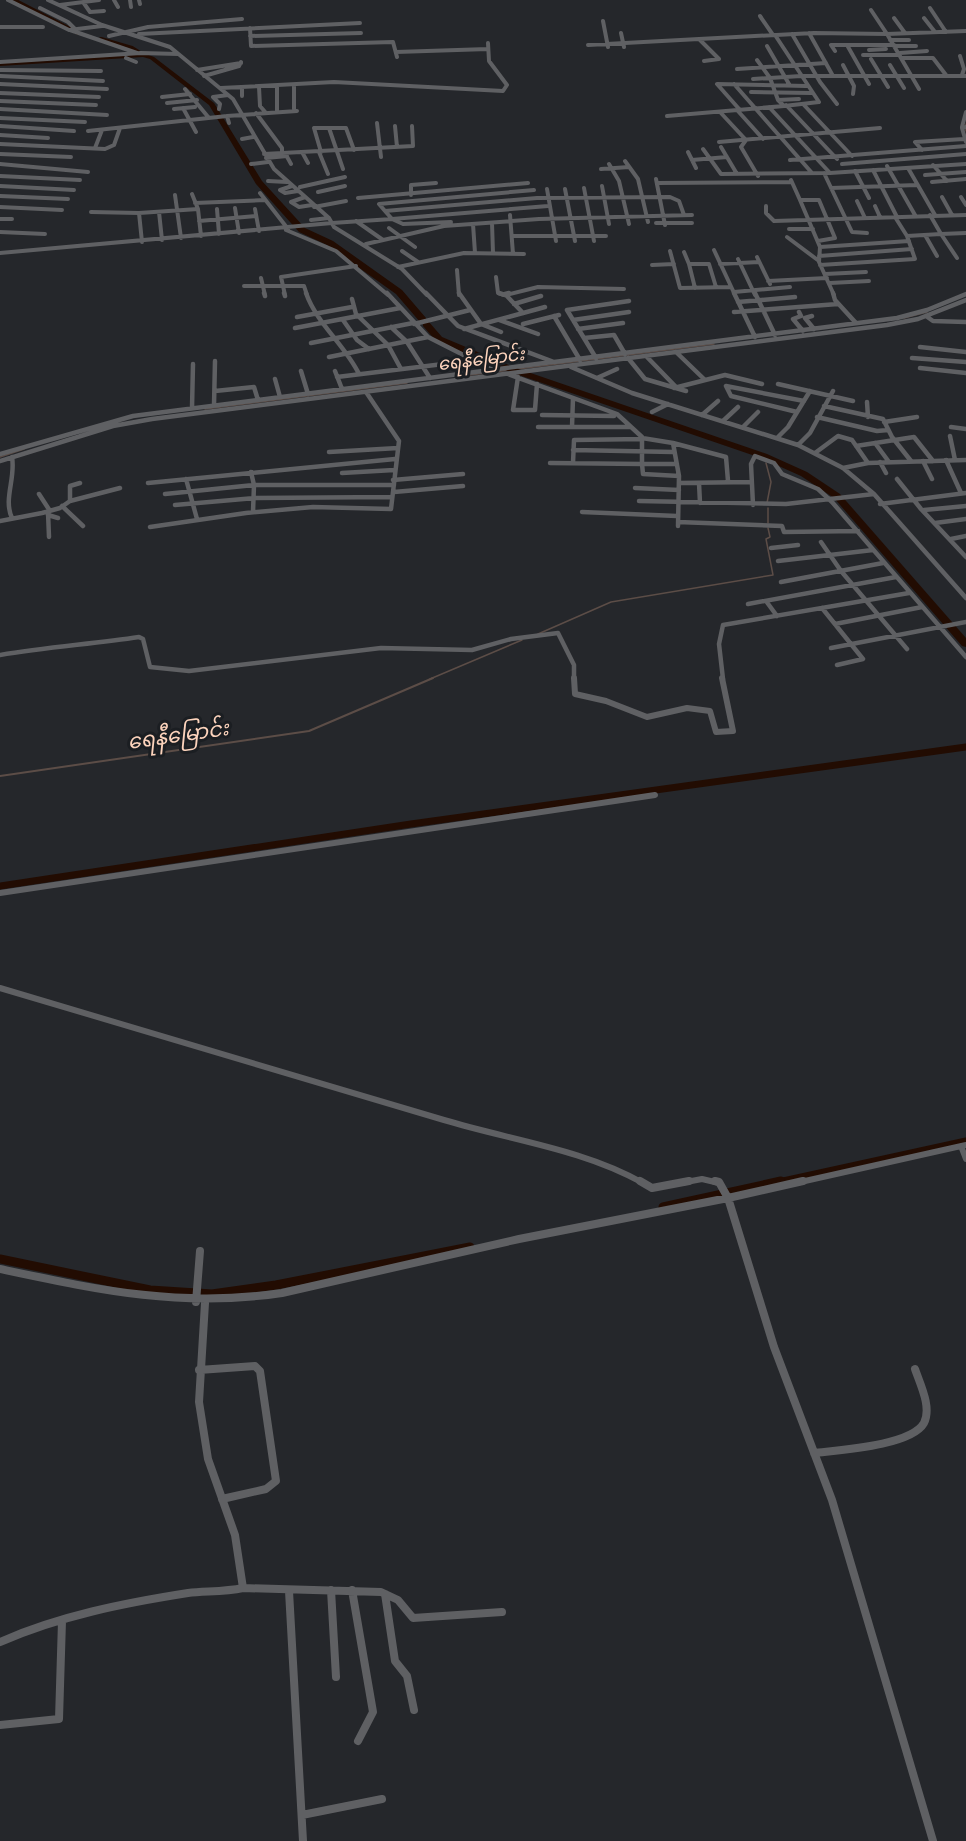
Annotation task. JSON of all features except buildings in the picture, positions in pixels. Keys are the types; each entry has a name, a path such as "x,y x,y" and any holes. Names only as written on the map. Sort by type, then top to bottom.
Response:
{"street":[{"path":"8,0 73,29 139,53"},
{"path":"48,0 104,26 159,42 221,88 238,105 266,158 287,182 299,189 313,206 331,221 334,227 365,244 398,267 423,289 446,316 463,329 668,404 778,437 815,453 843,468 874,494 880,504 966,598"},
{"path":"59,5 83,2 99,0 104,12 90,12 83,2"},
{"path":"114,0 118,7"},
{"path":"130,0 131,7"},
{"path":"40,8 68,22 73,29"},
{"path":"930,9 946,32"},
{"path":"871,10 912,74 919,89"},
{"path":"61,18 77,14"},
{"path":"667,116 819,102 760,16"},
{"path":"68,22 85,18"},
{"path":"894,18 905,33"},
{"path":"924,18 935,32"},
{"path":"109,36 123,31 242,19"},
{"path":"133,34 328,25 360,21 363,43"},
{"path":"603,21 608,46"},
{"path":"73,29 94,22"},
{"path":"345,24 347,43"},
{"path":"313,25 314,44"},
{"path":"328,25 331,44"},
{"path":"73,29 104,26"},
{"path":"298,26 298,45"},
{"path":"0,27 43,27"},
{"path":"266,27 266,46"},
{"path":"282,27 282,45"},
{"path":"250,28 251,46 393,42 396,55 488,49"},
{"path":"588,45 608,46 809,33 887,34 966,31"},
{"path":"250,36 361,33"},
{"path":"621,33 623,45"},
{"path":"636,33 640,44"},
{"path":"809,33 833,76"},
{"path":"792,34 837,104"},
{"path":"699,39 719,59 704,60"},
{"path":"890,40 909,40"},
{"path":"221,88 354,82 503,91 507,85 489,61 488,43"},
{"path":"835,51 831,45 898,51 933,58 944,80"},
{"path":"847,45 869,84"},
{"path":"766,46 789,84"},
{"path":"863,55 898,51 916,46"},
{"path":"868,50 927,51"},
{"path":"0,66 139,53 178,54"},
{"path":"753,79 849,75 961,75 964,69 960,56"},
{"path":"0,66 79,63 130,58 136,62"},
{"path":"871,59 888,87"},
{"path":"757,60 770,78 778,100 849,172"},
{"path":"197,70 241,61 231,70 204,76"},
{"path":"737,69 826,63"},
{"path":"843,65 854,86 853,94"},
{"path":"890,65 904,88"},
{"path":"0,66 20,70 101,71"},
{"path":"20,70 0,107 107,115"},
{"path":"0,76 103,81"},
{"path":"0,84 107,89"},
{"path":"763,139 716,84 806,86"},
{"path":"734,84 812,174"},
{"path":"88,131 296,110 294,85"},
{"path":"277,86 277,112"},
{"path":"242,87 242,96"},
{"path":"259,87 260,106 266,113"},
{"path":"185,89 197,100 210,118"},
{"path":"170,91 184,108 196,132"},
{"path":"751,92 811,93"},
{"path":"0,93 99,97"},
{"path":"162,97 190,94"},
{"path":"219,109 220,104 213,98 228,95"},
{"path":"778,100 799,99"},
{"path":"167,103 197,100"},
{"path":"2,101 96,105"},
{"path":"803,104 852,156"},
{"path":"174,109 195,107"},
{"path":"769,107 830,173"},
{"path":"720,112 746,140"},
{"path":"965,143 963,127 966,112"},
{"path":"256,113 291,164"},
{"path":"94,121 98,115"},
{"path":"224,116 229,123"},
{"path":"0,118 85,122"},
{"path":"377,123 381,157"},
{"path":"0,126 74,131"},
{"path":"136,136 137,126"},
{"path":"395,126 397,147"},
{"path":"250,164 266,158 302,152 415,145 412,126"},
{"path":"0,144 95,148 114,145 120,128"},
{"path":"329,128 344,169"},
{"path":"328,174 312,129 346,128 354,150"},
{"path":"737,174 720,145 746,140 880,128"},
{"path":"95,148 102,130"},
{"path":"0,135 48,138"},
{"path":"242,138 253,137"},
{"path":"746,140 741,147 758,174 760,182"},
{"path":"947,181 915,142 965,143"},
{"path":"790,160 852,156 965,143"},
{"path":"704,149 718,173 812,174 966,164"},
{"path":"302,152 308,162"},
{"path":"688,152 696,168"},
{"path":"0,154 71,157"},
{"path":"842,164 966,154"},
{"path":"692,160 727,157"},
{"path":"625,161 638,179 648,222"},
{"path":"885,162 915,215"},
{"path":"0,164 77,169 88,172"},
{"path":"601,169 610,166 629,166"},
{"path":"610,166 620,181 629,224"},
{"path":"908,168 941,234 957,258"},
{"path":"268,170 274,169"},
{"path":"787,237 819,260 915,259 908,238 873,170"},
{"path":"855,171 869,198"},
{"path":"925,175 966,172"},
{"path":"824,173 853,232 867,232"},
{"path":"789,174 818,241 819,260 832,294 856,323"},
{"path":"0,176 80,180"},
{"path":"292,186 280,190 285,193 345,177"},
{"path":"932,182 966,179"},
{"path":"665,224 656,181 792,182"},
{"path":"268,182 287,182"},
{"path":"411,201 411,185 436,183"},
{"path":"358,198 528,183"},
{"path":"310,185 326,204"},
{"path":"498,185 511,221 513,254"},
{"path":"831,188 917,185"},
{"path":"0,186 74,190"},
{"path":"318,192 345,186"},
{"path":"602,186 609,224"},
{"path":"584,188 594,238"},
{"path":"547,189 555,239"},
{"path":"565,189 574,239"},
{"path":"373,204 534,190"},
{"path":"260,193 286,229 336,251 356,266 428,337 476,359 493,370"},
{"path":"192,194 198,209 201,236"},
{"path":"175,195 182,238"},
{"path":"0,196 68,199"},
{"path":"374,196 392,219 403,224 451,222"},
{"path":"305,197 291,202 299,207 346,201"},
{"path":"385,211 547,198 659,197 677,199 684,215"},
{"path":"942,197 952,215"},
{"path":"961,197 966,205"},
{"path":"195,203 265,200"},
{"path":"800,201 819,200 828,219 835,238 818,241"},
{"path":"857,201 865,218"},
{"path":"311,220 392,219 509,212 548,206"},
{"path":"766,206 766,213 774,221 966,215"},
{"path":"875,206 880,217"},
{"path":"0,207 62,210"},
{"path":"235,208 239,233"},
{"path":"91,212 139,213 198,209"},
{"path":"217,209 219,234"},
{"path":"255,209 259,231"},
{"path":"159,212 162,240"},
{"path":"139,213 142,242"},
{"path":"365,244 436,227 570,218 692,215"},
{"path":"199,221 256,216"},
{"path":"0,219 12,219"},
{"path":"0,253 286,229 331,221"},
{"path":"357,221 383,240"},
{"path":"492,223 493,253"},
{"path":"656,223 692,224"},
{"path":"473,224 475,253"},
{"path":"390,228 415,247"},
{"path":"789,229 813,229"},
{"path":"0,232 45,234"},
{"path":"820,247 925,235 966,233"},
{"path":"925,235 937,256"},
{"path":"512,236 555,239 606,236"},
{"path":"819,260 912,249"},
{"path":"714,250 755,337"},
{"path":"402,251 418,262"},
{"path":"670,251 680,288 731,287"},
{"path":"684,252 695,288"},
{"path":"398,267 475,253 524,254"},
{"path":"720,264 758,259 773,290"},
{"path":"739,261 775,334"},
{"path":"652,265 674,264"},
{"path":"689,264 709,264 716,287"},
{"path":"285,296 281,279 284,276 356,266"},
{"path":"457,270 458,294 481,324 501,332"},
{"path":"768,282 827,278 866,272"},
{"path":"496,277 498,293 505,295 523,313"},
{"path":"261,278 265,296"},
{"path":"827,278 869,281"},
{"path":"244,286 304,286 307,299 315,314 354,360 359,374"},
{"path":"505,295 538,287 624,289"},
{"path":"734,292 790,287"},
{"path":"0,461 132,422 526,371 909,315 966,294"},
{"path":"514,304 541,296"},
{"path":"738,302 795,297"},
{"path":"352,299 352,307 372,331 388,345 401,369"},
{"path":"565,365 596,358 646,356 853,330 926,316 966,300"},
{"path":"596,358 567,310 629,301"},
{"path":"734,312 838,304"},
{"path":"297,317 352,307"},
{"path":"463,329 545,307"},
{"path":"295,328 400,308"},
{"path":"311,343 415,324 470,310"},
{"path":"573,320 629,312"},
{"path":"799,312 801,316 793,319 803,331"},
{"path":"523,324 556,316 580,360"},
{"path":"812,316 805,318 814,329"},
{"path":"926,316 933,321 966,322"},
{"path":"343,320 369,349"},
{"path":"498,320 538,334"},
{"path":"578,329 623,323"},
{"path":"391,327 407,342 430,378"},
{"path":"584,339 614,335 635,372 644,380 686,391"},
{"path":"329,357 428,337"},
{"path":"920,347 966,352"},
{"path":"676,352 705,380"},
{"path":"646,356 676,388"},
{"path":"912,358 966,362"},
{"path":"337,377 476,359"},
{"path":"214,405 215,361"},
{"path":"509,372 520,367 554,362"},
{"path":"192,408 193,364"},
{"path":"920,368 966,373"},
{"path":"596,378 617,369"},
{"path":"0,454 132,416 493,370 509,372 618,416 642,438 644,476 679,476"},
{"path":"301,371 308,393"},
{"path":"335,371 342,389"},
{"path":"676,388 729,375 762,384"},
{"path":"518,377 513,410 535,410 537,384"},
{"path":"275,379 280,397"},
{"path":"778,384 832,393 853,401"},
{"path":"797,411 731,396 726,386 804,401"},
{"path":"215,390 254,387 258,400"},
{"path":"778,437 810,391"},
{"path":"150,527 253,512 319,507 389,510 392,508 395,459 399,441 366,392"},
{"path":"798,445 810,433 832,393"},
{"path":"572,427 573,398"},
{"path":"702,415 718,401"},
{"path":"867,402 868,417"},
{"path":"652,412 668,404"},
{"path":"824,406 868,417 880,417 911,461"},
{"path":"723,421 738,407"},
{"path":"744,426 758,412"},
{"path":"542,415 618,416"},
{"path":"884,422 917,417"},
{"path":"815,421 888,430"},
{"path":"951,426 966,429"},
{"path":"538,428 632,427"},
{"path":"815,453 837,436 851,439 868,463"},
{"path":"950,436 955,460"},
{"path":"856,446 893,438 914,437 933,461"},
{"path":"573,463 573,441 577,439 667,440 726,457 728,481"},
{"path":"673,443 679,476 678,524 782,526 784,532 858,531"},
{"path":"875,443 889,462"},
{"path":"328,452 398,448"},
{"path":"573,450 673,452"},
{"path":"753,505 751,464 755,456 774,463 782,474 818,489 858,531 883,563 966,657"},
{"path":"12,457 15,477 7,507 12,518"},
{"path":"148,483 395,459"},
{"path":"880,504 964,493 945,460"},
{"path":"843,468 880,462 966,460"},
{"path":"923,461 932,479"},
{"path":"880,462 886,473"},
{"path":"550,463 677,464"},
{"path":"342,473 394,470"},
{"path":"252,472 255,498 253,512"},
{"path":"165,494 254,485 394,483 463,474"},
{"path":"897,479 910,499 924,510 966,557"},
{"path":"186,480 197,519"},
{"path":"679,483 751,482"},
{"path":"70,501 69,488 80,483"},
{"path":"699,483 700,503"},
{"path":"175,505 230,499 393,494 463,486"},
{"path":"0,521 48,512 70,501 120,488"},
{"path":"635,488 679,490"},
{"path":"39,494 48,512 49,537"},
{"path":"639,501 753,505 832,502 874,494"},
{"path":"85,497 88,505"},
{"path":"230,499 230,515"},
{"path":"62,506 83,526"},
{"path":"924,510 966,506"},
{"path":"27,510 31,515"},
{"path":"48,512 58,518"},
{"path":"582,512 677,516"},
{"path":"935,523 966,519"},
{"path":"951,539 966,536"},
{"path":"821,542 828,555 907,650"},
{"path":"771,548 797,543 804,558"},
{"path":"959,549 966,548"},
{"path":"778,561 873,550"},
{"path":"780,582 883,563"},
{"path":"748,604 896,577"},
{"path":"0,655 44,647 70,647 139,637 143,639 150,667 189,670 381,648 472,650 511,639 558,633 574,665 575,694 606,701 646,717 687,708 710,711 716,732 733,731 721,664 720,627 909,593"},
{"path":"766,601 777,616"},
{"path":"835,624 922,607"},
{"path":"822,608 863,660 837,665"},
{"path":"831,648 966,622"},
{"path":"0,893 656,795"},
{"path":"0,988 500,1137 592,1160 616,1168 652,1188 708,1179 723,1186 774,1347 832,1500 933,1841"},
{"path":"0,1269 132,1295 199,1298 282,1293 519,1239 964,1145 966,1159"},
{"path":"200,1251 199,1402 208,1459 237,1544 243,1588"},
{"path":"199,1370 255,1366 260,1371 276,1481 266,1489 222,1499"},
{"path":"814,1453 898,1440 919,1430 924,1423 926,1406 915,1369"},
{"path":"0,1642 28,1629 95,1611 190,1593 225,1592 243,1588 289,1591 352,1590 385,1594 402,1604 413,1618 502,1612"},
{"path":"331,1590 336,1677"},
{"path":"352,1590 373,1712 372,1718 358,1741"},
{"path":"289,1591 303,1841"},
{"path":"385,1594 394,1661 406,1676 414,1710"},
{"path":"0,1725 59,1719 62,1621"},
{"path":"302,1815 382,1799"}],"waterway":[{"path":"14,0 78,33"},
{"path":"101,39 132,48 143,55"},
{"path":"0,64 143,55 152,58 212,104 259,182 302,230 330,243 399,292 423,320"},
{"name":"ရေနီမြောင်း","path":"966,124 966,131"},
{"name":"ရေနီမြောင်း","path":"904,318 927,312"},
{"path":"426,324 439,339 513,370 764,456 804,474 837,496 966,644"},
{"name":"ရေနီမြောင်း","path":"470,375 714,344"},
{"name":"ရေနီမြောင်း","path":"205,409 407,383"},
{"name":"ရေနီမြောင်း","path":"0,457 24,449"},
{"name":"ရေနီမြောင်း","path":"766,463 771,482 767,503"},
{"name":"ရေနီမြောင်း","path":"768,508 768,523"},
{"name":"ရေနီမြောင်း","path":"538,634 611,602 773,575 766,539 770,537 768,528"},
{"name":"ရေနီမြောင်း","path":"430,679 522,640"},
{"name":"ရေနီမြောင်း","path":"0,776 309,731 433,678"},
{"path":"0,886 411,824 966,747"},
{"path":"774,1183 966,1141"},
{"path":"663,1207 781,1181"},
{"path":"0,1259 150,1290 212,1294 276,1285 470,1247"}]}
